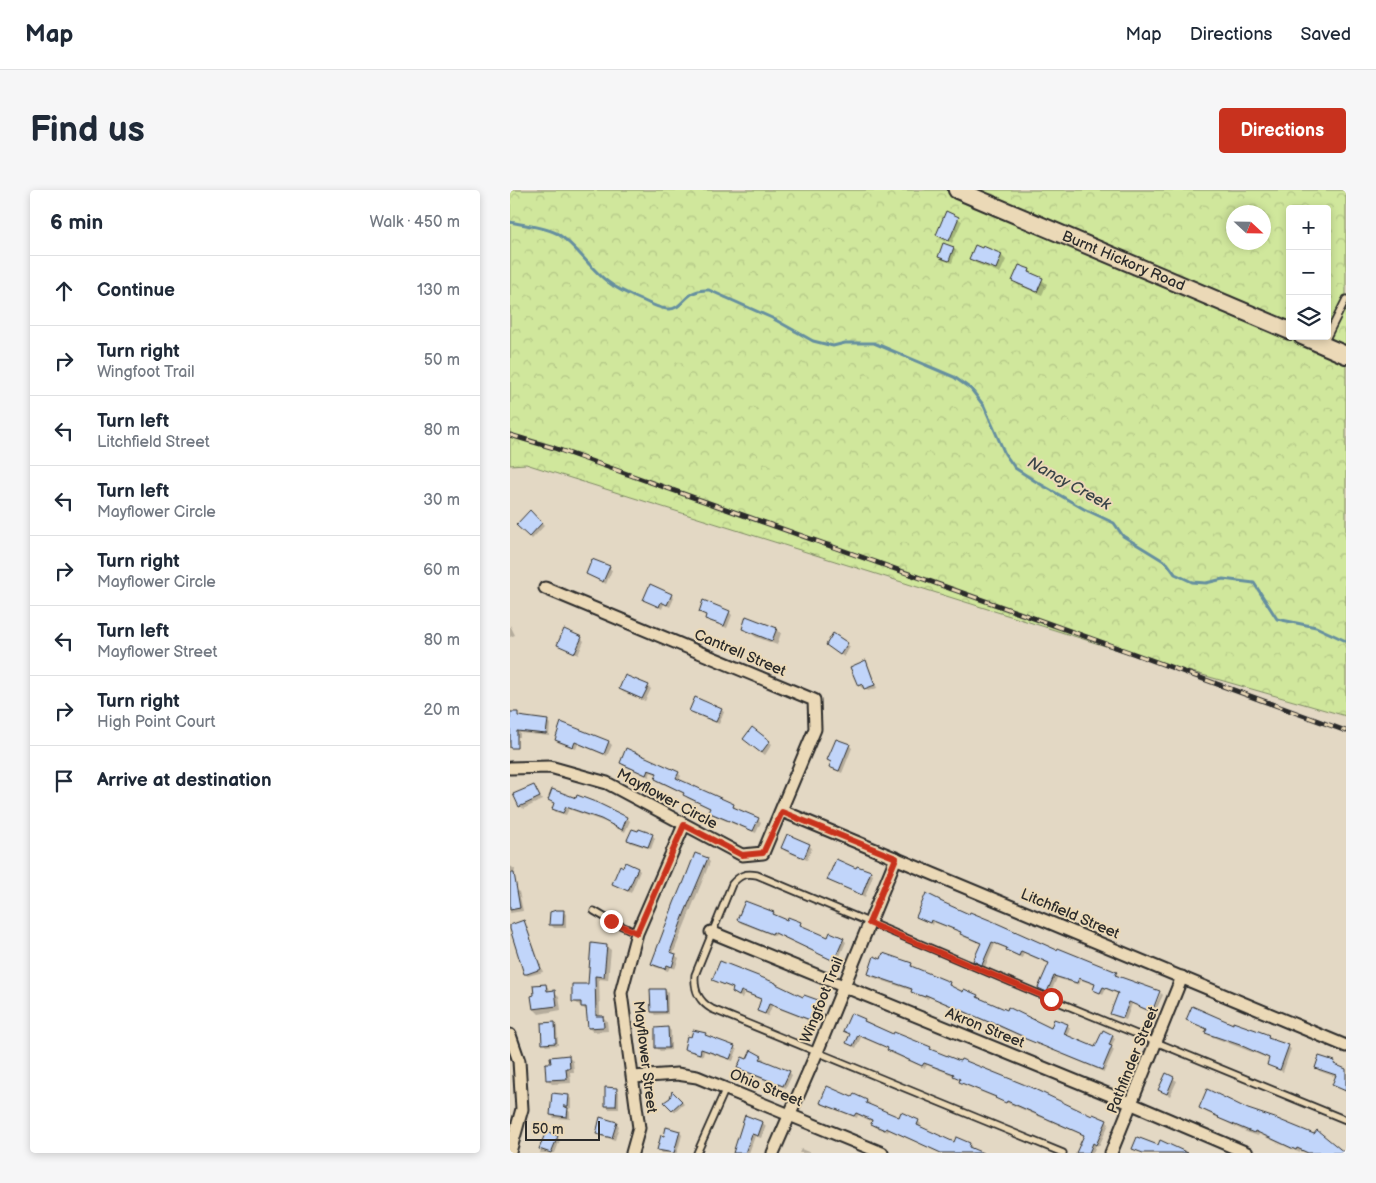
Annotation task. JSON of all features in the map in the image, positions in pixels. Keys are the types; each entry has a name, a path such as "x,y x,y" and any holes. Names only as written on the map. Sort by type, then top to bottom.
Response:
{"main road":[{"name":"Burnt Hickory Road","path":"957,190 1286,329"},
{"path":"1311,340 1346,355"}],"street":[{"name":"Cantrell Street","path":"545,588 814,700 815,729 782,812"},
{"name":"Mayflower Circle","path":"510,768 550,767 607,783 742,855 763,853 782,812"},
{"name":"Litchfield Street","path":"782,812 1346,1046"},
{"name":"Mayflower Street","path":"632,1153 639,1128 621,992 637,933 684,825"},
{"name":"Wingfoot Trail","path":"773,1153 817,1052 896,858"},
{"name":"Akron Street","path":"712,932 1247,1153"},
{"name":"Pathfinder Street","path":"1111,1153 1182,977"},
{"path":"510,1035 519,1061 522,1109 510,1152"},
{"name":"Ohio Street","path":"633,1077 663,1074 689,1075 726,1088 882,1153"}],"lane":[{"path":"1323,345 1346,299"},
{"path":"1063,1153 705,1005 698,997 694,986 695,975 732,884 739,876 748,873 757,875 1346,1120"},
{"path":"594,911 637,933"},
{"path":"697,1153 726,1088"}],"green space":[{"path":"510,190 1346,190 1346,716 1150,660 526,464 510,465"}],"building":[{"path":"946,211 959,217 949,241 936,235"},
{"path":"943,243 954,247 949,261 938,257"},
{"path":"975,245 982,248 983,246 1002,254 996,269 969,259"},
{"path":"1019,265 1030,269 1029,272 1043,278 1037,292 1012,281"},
{"path":"530,510 542,523 529,537 516,525"},
{"path":"592,559 610,566 603,582 586,574"},
{"path":"650,584 672,594 667,605 661,602 659,607 643,600"},
{"path":"703,600 730,611 724,626 705,619 706,615 699,612"},
{"path":"746,616 777,628 772,641 742,629"},
{"path":"564,629 582,637 575,653 557,645"},
{"path":"833,633 848,643 840,655 826,645"},
{"path":"866,660 875,685 864,689 862,684 858,686 850,667"},
{"path":"625,675 649,685 642,699 619,689"},
{"path":"695,697 722,709 716,722 689,711"},
{"path":"510,712 518,712 518,716 548,720 546,734 517,731 517,748 510,748"},
{"path":"561,722 609,741 604,754 575,742 573,747 555,740"},
{"path":"752,727 770,741 761,753 743,739"},
{"path":"836,739 850,744 839,771 829,767 831,762 827,760"},
{"path":"626,748 679,772 676,778 734,804 733,807 759,818 753,831 708,812 710,808 655,779 657,773 648,770 646,775 620,763"},
{"path":"534,785 540,797 519,807 513,794"},
{"path":"552,789 576,798 577,795 627,817 622,830 601,819 566,807 563,813 552,809 554,803 548,800"},
{"path":"632,829 638,831 639,829 653,834 648,847 627,840"},
{"path":"787,834 810,844 804,858 781,848"},
{"path":"695,853 708,858 670,952 676,954 672,967 667,965 665,969 651,964"},
{"path":"836,859 856,868 857,866 871,871 862,895 827,880"},
{"path":"625,862 638,868 628,891 612,884 620,865 623,867"},
{"path":"510,873 514,873 520,908 510,910"},
{"path":"926,893 969,914 970,912 1057,950 1058,948 1117,972 1115,975 1160,991 1152,1012 1129,1002 1123,1018 1110,1014 1118,993 1103,987 1100,993 1093,990 1095,984 1079,978 1077,983 1054,976 1047,992 1038,988 1049,963 1021,951 1019,956 1006,950 1007,948 992,942 982,965 973,961 981,943 960,934 961,932 931,920 930,923 916,917"},
{"path":"745,901 774,912 773,914 787,920 788,917 801,922 800,925 828,937 830,932 844,938 834,961 773,932 772,934 737,920"},
{"path":"564,910 563,925 549,925 550,912"},
{"path":"524,920 541,969 527,974 524,974 510,929 510,925"},
{"path":"591,943 607,945 604,977 595,976 596,1016 603,1016 604,1027 588,1028 586,1007 581,1007 581,1002 572,1002 572,984 588,984"},
{"path":"883,953 912,963 911,966 950,982 949,985 963,992 964,989 978,995 977,997 1007,1010 1008,1007 1051,1028 1054,1019 1068,1024 1064,1034 1095,1047 1103,1030 1113,1035 1109,1045 1112,1046 1102,1070 926,995 925,997 911,992 912,989 868,974 874,956 881,959"},
{"path":"720,961 776,983 803,997 804,995 818,1000 810,1020 769,1004 765,1014 757,1011 761,999 741,991 739,996 732,992 733,988 712,980"},
{"path":"546,984 547,991 555,990 557,1006 533,1009 531,996 534,995 533,985"},
{"path":"650,989 665,989 666,1012 651,1012"},
{"path":"1192,1006 1233,1024 1233,1022 1269,1035 1268,1038 1289,1045 1280,1070 1267,1065 1269,1058 1240,1045 1205,1033 1207,1029 1186,1020"},
{"path":"851,1013 893,1034 894,1032 931,1047 930,1049 960,1061 961,1059 1028,1086 1092,1116 1093,1114 1107,1120 1096,1145 1093,1143 1089,1153 1076,1153 1084,1135 959,1082 960,1079 953,1076 954,1074 924,1063 922,1066 858,1035 853,1046 846,1043 850,1034 843,1031"},
{"path":"555,1022 556,1043 542,1044 541,1023"},
{"path":"668,1027 669,1048 655,1048 655,1028"},
{"path":"693,1030 706,1033 705,1035 735,1046 730,1059 701,1049 700,1054 684,1049 687,1036 691,1037"},
{"path":"751,1050 762,1056 760,1059 790,1071 783,1086 737,1068 742,1057 747,1059"},
{"path":"569,1055 570,1068 566,1068 567,1079 546,1080 545,1063 551,1063 550,1057"},
{"path":"1319,1056 1335,1061 1334,1064 1346,1069 1346,1091 1332,1085 1336,1075 1315,1068"},
{"path":"1166,1073 1174,1077 1167,1094 1158,1090"},
{"path":"827,1086 852,1097 854,1094 867,1100 866,1103 899,1117 901,1112 919,1120 917,1125 954,1142 956,1137 970,1143 969,1147 983,1153 941,1153 886,1128 885,1130 871,1124 872,1120 856,1113 854,1116 820,1103"},
{"path":"605,1087 617,1088 616,1106 605,1106"},
{"path":"1207,1089 1248,1109 1314,1134 1317,1130 1345,1153 1308,1153 1297,1148 1296,1150 1255,1131 1254,1133 1218,1118 1199,1108"},
{"path":"672,1091 682,1101 672,1110 664,1102 670,1098"},
{"path":"552,1093 569,1095 568,1106 563,1106 568,1108 567,1117 550,1115"},
{"path":"745,1115 763,1122 758,1136 752,1134 745,1153 733,1153"},
{"path":"600,1117 617,1122 612,1138 596,1134"},
{"path":"666,1127 680,1131 674,1153 657,1150 661,1135 664,1136"},
{"path":"546,1131 558,1136 551,1153 539,1149"},
{"path":"1137,1137 1158,1145 1160,1140 1188,1153 1143,1153 1132,1149"}],"waterway":[{"name":"Nancy Creek","path":"510,222 541,228 558,234 572,245 612,285 657,307 673,309 694,292 709,290 772,318 813,341 833,346 845,343 874,343 954,377 971,389 984,406 1005,454 1015,468 1084,509 1114,523 1123,536 1167,563 1175,574 1192,582 1206,583 1223,579 1254,583 1277,619 1316,627 1346,641"}],"railway":[{"path":"510,435 554,448 1346,731"}],"route":[{"path":"611,921 637,933 684,825 742,855 763,853 782,812 896,858 869,923 1051,999"}]}
